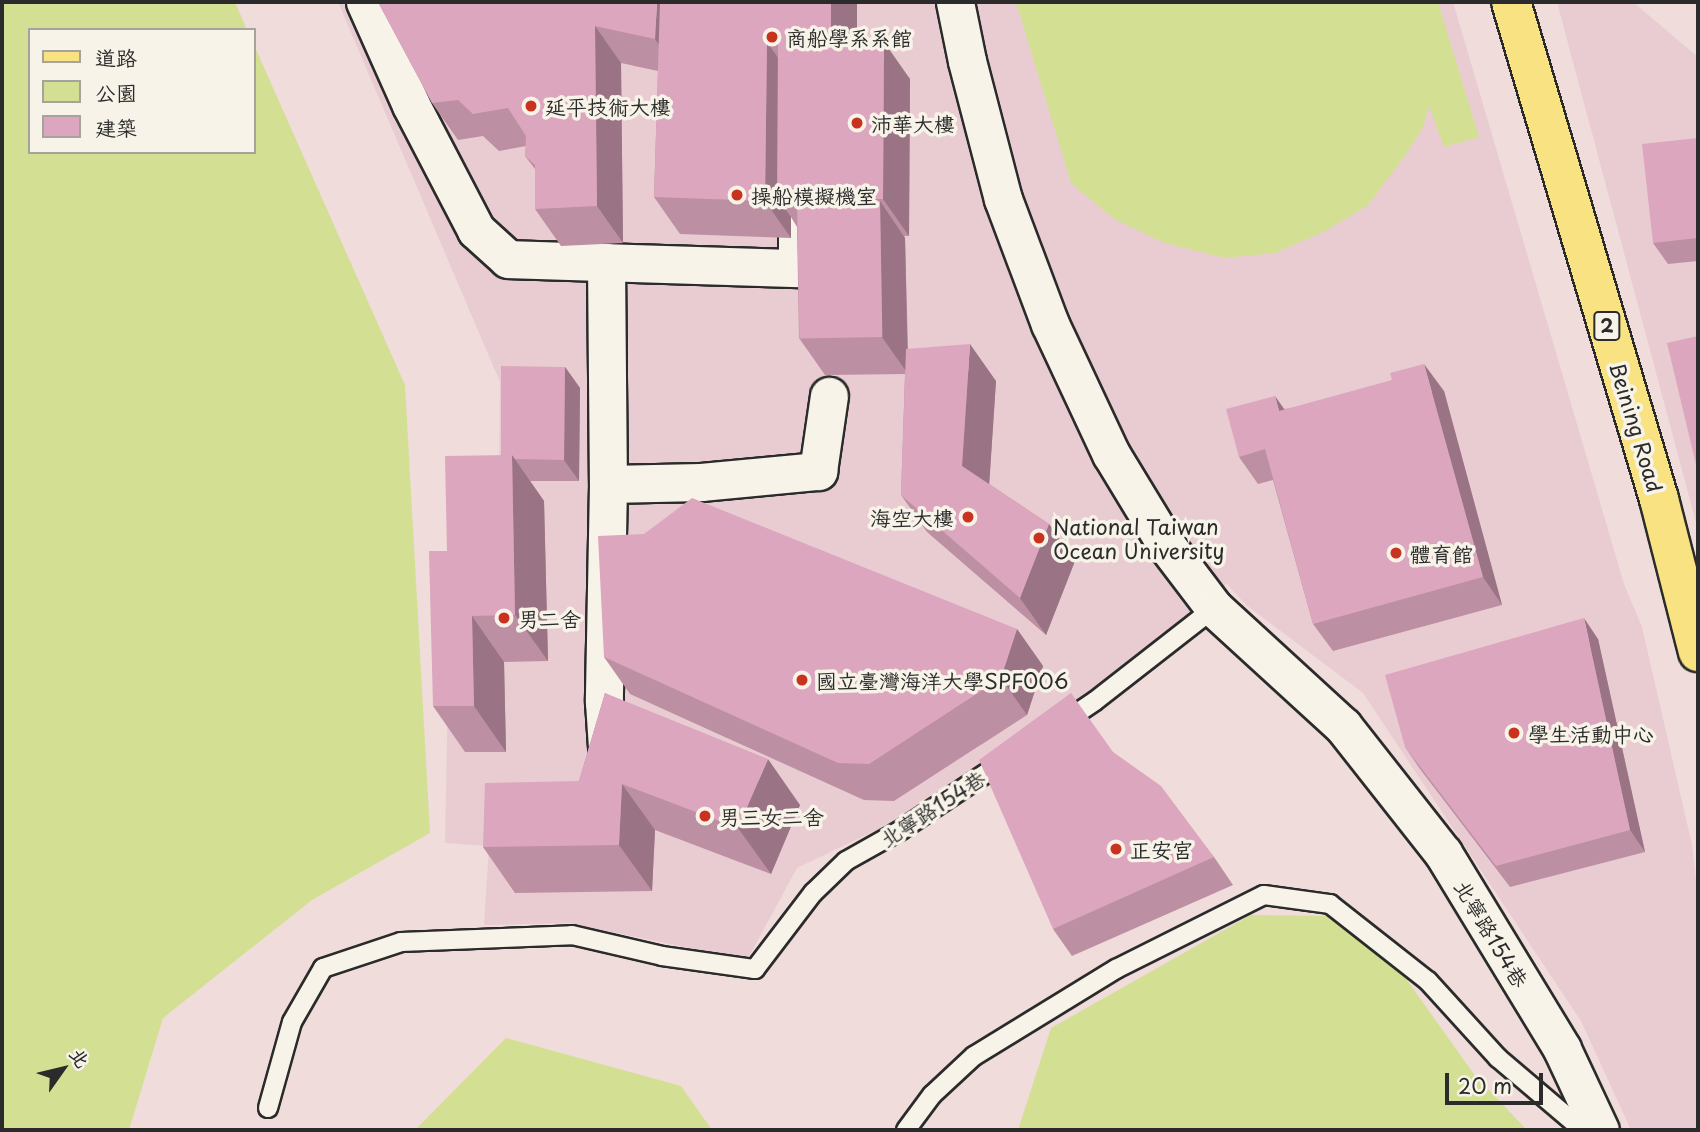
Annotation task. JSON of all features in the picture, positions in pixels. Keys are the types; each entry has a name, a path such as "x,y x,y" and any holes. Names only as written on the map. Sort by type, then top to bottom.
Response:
{"main road":[{"name":"Beining Road","path":"1511,2 1659,499 1698,652"}],"street":[{"path":"365,2 411,105 476,230 508,259 797,268 797,150"},
{"name":"北寧路154巷","path":"955,2 1003,199 1050,324 1111,454 1167,546 1214,608 1343,726 1443,853 1562,1049 1600,1130"},
{"path":"606,262 608,484 604,702 607,752"},
{"path":"608,484 701,482 818,471 829,396"}],"lane":[{"path":"1049,732 1095,702 1214,608"},
{"name":"北寧路154巷","path":"268,1108 292,1022 323,968 401,942 572,935 662,956 755,969 813,893 846,861 901,830 1015,754"},
{"path":"906,1130 932,1096 974,1056 1116,969 1264,895 1330,904 1428,981 1498,1058 1583,1130"}],"shaded area":[{"name":"National Taiwan Ocean University","path":"338,2 1453,2 1624,584 1642,627 1692,845 1698,900 1698,1130 1631,1130 1581,1021 1363,693 1246,605 1227,584 1069,707 893,822 797,868 747,960 569,923 484,925 489,846 445,843 450,586 499,473 500,382"},
{"path":"1557,2 1633,2 1698,57 1698,530"}],"green space":[{"path":"2,2 235,2 246,28 28,28 28,154 256,154 256,50 405,385 430,833 312,900 163,1018 129,1130 2,1130"},
{"path":"1016,2 1438,2 1479,137 1444,147 1429,106 1423,127 1407,153 1367,206 1325,231 1275,253 1225,258 1165,243 1114,219 1071,183"},
{"path":"1251,915 1329,916 1390,956 1473,1073 1527,1130 1018,1130 1051,1028"},
{"path":"506,1038 681,1086 712,1130 415,1130"}],"building":[{"name":"延平技術大樓","path":"378,2 657,2 655,39 595,26 597,206 535,209 535,165 525,156 526,136 508,108 473,114 458,100 432,103"},
{"path":"660,2 831,2 831,42 884,42 883,199 777,198 778,41 767,42 765,201 654,197"},
{"path":"1698,138 1698,238 1653,243 1642,144"},
{"path":"880,201 882,337 799,338 797,202"},
{"path":"1698,336 1698,473 1667,343"},
{"name":"海空大樓","path":"970,344 962,466 1049,524 1020,598 901,495 906,349"},
{"name":"體育館","path":"1424,364 1483,577 1313,624 1265,449 1239,457 1226,409 1275,396 1279,411 1392,380 1390,373"},
{"path":"501,366 565,367 564,460 515,459 512,455 501,455"},
{"path":"512,455 515,615 472,616 474,706 433,706 429,551 447,551 445,456"},
{"path":"692,498 1017,629 1001,678 869,764 838,763 604,657 598,536 644,534"},
{"name":"學生活動中心","path":"1584,618 1630,830 1496,866 1405,747 1385,675"},
{"path":"605,693 768,759 738,828 622,784 619,845 483,847 485,783 579,781"},
{"name":"正安宮","path":"1071,693 1113,752 1161,786 1214,857 1053,929 979,760"}],"place":[{"name":"商船學系系館","path":"772,37"},
{"name":"延平技術大樓","path":"531,106"},
{"name":"沛華大樓","path":"857,123"},
{"name":"操船模擬機室","path":"737,195"},
{"name":"海空大樓","path":"968,517"},
{"name":"National Taiwan Ocean University","path":"1039,538"},
{"name":"體育館","path":"1396,553"},
{"name":"男二舍","path":"504,618"},
{"name":"國立臺灣海洋大學SPF006","path":"802,680"},
{"name":"學生活動中心","path":"1514,733"},
{"name":"男三女二舍","path":"705,816"},
{"name":"正安宮","path":"1116,849"}]}
